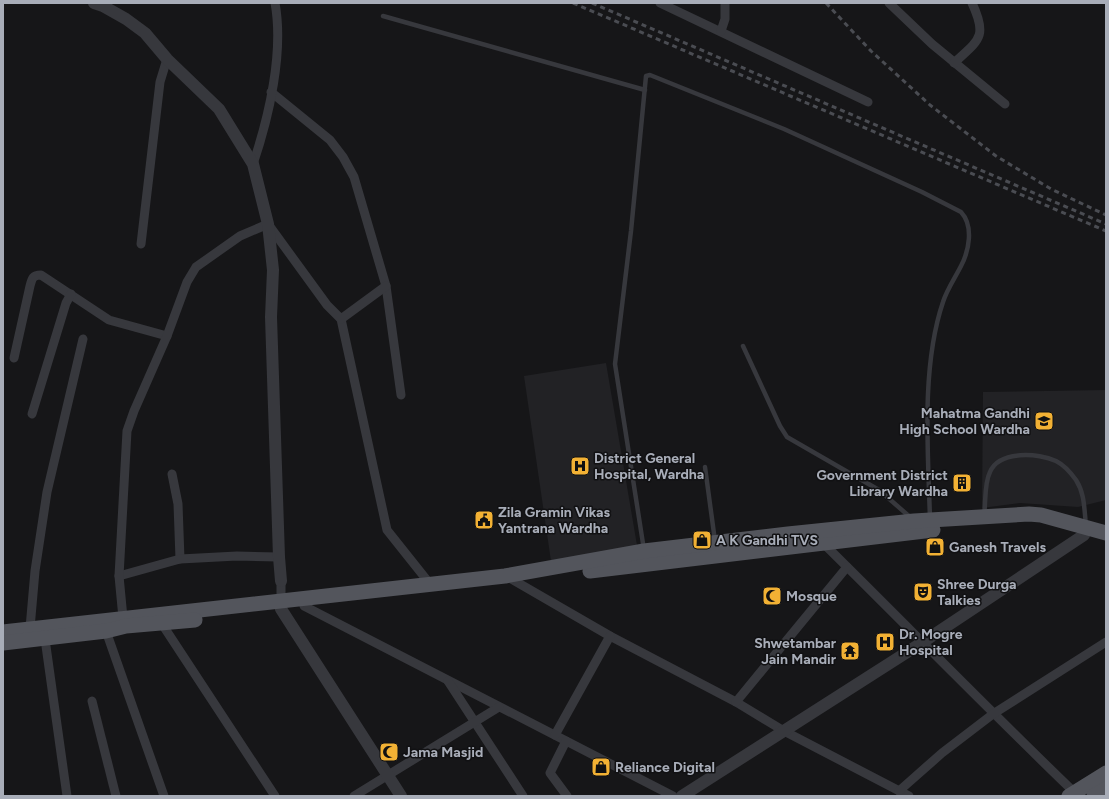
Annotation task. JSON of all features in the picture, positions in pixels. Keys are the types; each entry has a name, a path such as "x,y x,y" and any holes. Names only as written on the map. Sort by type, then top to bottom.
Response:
{"main road":[{"path":"24,633 45,638 106,631 126,626 162,624 281,604 430,584 510,578 644,551 914,521 1017,513 1041,515 1085,531 1106,541"},
{"path":"4,637 123,618 281,604 304,606 510,578 932,530 1021,523 1106,533"},
{"path":"1072,794 1106,773"},
{"path":"1094,796 1106,789"}],"street":[{"path":"94,3 103,6 126,19 145,33 167,59 219,109 253,164 268,224 273,270 271,317 281,604 401,796"},
{"path":"253,164 261,140 271,92 278,32 274,3"},
{"path":"660,3 868,102"},
{"path":"721,31 725,20 725,3"},
{"path":"889,3 954,63 1005,104"},
{"path":"954,63 980,36 982,26 972,3"},
{"path":"141,244 160,82 167,59"},
{"path":"271,92 330,140 344,157 354,178 386,286 401,395"},
{"path":"268,224 327,305 341,319 387,530 430,584"},
{"path":"123,618 119,576 127,431 134,411 187,282 196,267 240,236 268,224"},
{"path":"14,358 32,278 35,275 41,275 109,320 166,336"},
{"path":"341,319 386,286"},
{"path":"32,414 60,322 71,294"},
{"path":"24,633 47,492 83,339"},
{"path":"172,474 178,504 180,559"},
{"path":"682,796 924,642 1085,531"},
{"path":"823,543 924,642 1072,794"},
{"path":"119,576 180,559 237,556 279,557"},
{"path":"736,702 847,566"},
{"path":"510,578 610,636 736,702 784,731 909,796"},
{"path":"304,606 673,796"},
{"path":"162,624 275,796"},
{"path":"106,631 164,796"},
{"path":"555,735 610,636"},
{"path":"45,638 67,796"},
{"path":"900,791 942,753 993,714 1106,642"},
{"path":"447,680 523,796"},
{"path":"92,701 116,796"},
{"path":"354,796 500,707"},
{"path":"566,741 550,772 567,796"}],"lane":[{"path":"383,16 645,90"},
{"path":"644,551 615,364 631,231 646,76 653,76 784,129 922,192 961,212 965,216 967,221 967,249 963,262 943,301 930,363 928,444 930,520"},
{"path":"743,346 786,437 879,490 914,521"},
{"path":"984,516 988,478 993,467 1005,459 1013,456 1041,456 1057,462 1076,480 1083,494 1085,531"},
{"path":"705,467 716,543"}],"shaded area":[{"name":"District General Hospital, Wardha","path":"606,363 639,557 552,568 524,376"},
{"name":"Mahatma Gandhi High School Wardha","path":"1106,390 1106,500 1078,507 1020,503 982,508 983,392"}],"railway":[{"path":"573,3 1106,231"},
{"path":"592,3 1106,224"},
{"path":"826,3 871,51 930,105 996,156 1051,189 1106,215"}],"place":[{"name":"Mahatma Gandhi High School Wardha","path":"1044,421"},
{"name":"District General Hospital, Wardha","path":"580,466"},
{"name":"Government District Library Wardha","path":"962,483"},
{"name":"Zila Gramin Vikas Yantrana Wardha","path":"484,520"},
{"name":"A K Gandhi TVS","path":"702,540"},
{"name":"Ganesh Travels","path":"935,547"},
{"name":"Shree Durga Talkies","path":"923,592"},
{"name":"Mosque","path":"772,596"},
{"name":"Dr. Mogre Hospital","path":"885,642"},
{"name":"Shwetambar Jain Mandir","path":"850,651"},
{"name":"Jama Masjid","path":"389,752"},
{"name":"Reliance Digital","path":"601,767"}]}
